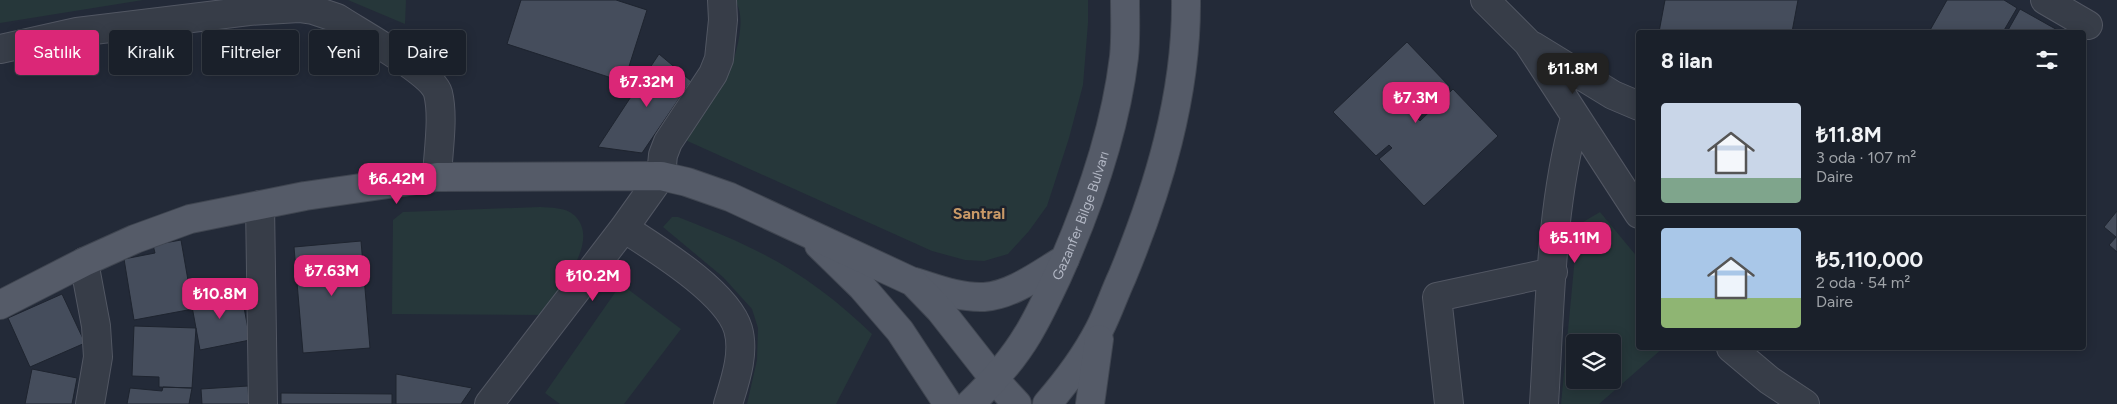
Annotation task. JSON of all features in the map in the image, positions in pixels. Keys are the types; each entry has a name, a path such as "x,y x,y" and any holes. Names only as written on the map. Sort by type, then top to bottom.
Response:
{"main road":[{"name":"Gazanfer Bilge Bulvarı","path":"970,404 994,380 1028,334 1065,259 1099,169 1113,114 1124,56 1125,0"},
{"path":"1046,404 1066,382 1100,328 1134,247 1161,165 1175,112 1184,46 1186,0"},
{"path":"0,305 84,262 135,239 190,219 305,196 437,177 661,176 688,182 730,197 912,282 964,296 985,297 1006,291 1065,259"},
{"path":"803,230 862,287 900,331 948,404"},
{"path":"912,282 940,310 994,380 1017,404"},
{"path":"1090,404 1100,328"}],"street":[{"path":"489,404 624,228 661,176 663,155 668,142 713,74 719,59 723,20 722,0"},
{"path":"1485,0 1528,43 1636,210"},
{"path":"2045,0 2088,26"},
{"path":"0,49 77,32 249,11 298,8 326,14 338,18 430,80 437,91 440,108 437,177"},
{"path":"1528,43 1613,95 1636,105"},
{"path":"1544,404 1553,272 1565,157 1575,118"},
{"path":"260,205 263,404"},
{"path":"624,228 707,288 728,310 738,329 740,350 736,377 728,404"},
{"path":"84,262 96,326 98,357 90,404"},
{"path":"1449,404 1437,297 1553,272"},
{"path":"1733,350 1768,380 1805,404"}],"shaded area":[{"path":"0,0 143,0 0,23"},
{"path":"348,0 406,0 405,24"},
{"path":"736,0 1088,0 1083,85 1069,138 1047,206 1029,231 1008,254 984,261 965,260 932,251 683,139 714,97 731,68 741,22"},
{"path":"558,208 571,212 581,226 583,238 581,251 575,264 544,311 544,315 392,314 393,220 403,212"},
{"path":"1600,212 1636,255 1636,350 1661,350 1621,385 1621,334 1568,334 1578,225"},
{"path":"672,217 678,217 725,236 785,266 831,298 872,334 836,404 747,404 757,360 758,328 752,309 723,277 663,227"},
{"path":"621,284 681,329 624,404 560,404 545,393"},
{"path":"1566,351 1566,389 1616,389 1599,404 1561,404"}],"building":[{"path":"521,0 616,0 647,10 624,82 507,44"},
{"path":"1665,0 1798,0 1792,30 1659,30"},
{"path":"1947,0 2004,0 2017,8 2004,30 1930,30"},
{"path":"2020,9 2057,30 2008,30"},
{"path":"1407,42 1450,87 1417,118 1420,121 1453,89 1498,136 1424,206 1379,159 1392,148 1389,145 1376,156 1333,112"},
{"path":"659,54 691,81 642,153 598,147"},
{"path":"2117,211 2117,252 2109,245 2116,237 2104,227"},
{"path":"181,240 193,309 134,320 124,259 155,253 153,245"},
{"path":"361,241 370,348 303,353 294,247"},
{"path":"241,291 250,340 200,350 191,301"},
{"path":"62,294 85,343 30,367 8,318"},
{"path":"134,326 196,328 192,388 159,387 159,377 132,376"},
{"path":"32,369 77,378 72,404 25,404"},
{"path":"396,374 472,388 461,404 396,404"},
{"path":"248,386 249,404 202,404 201,389"},
{"path":"163,387 192,388 189,404 127,404 130,388 162,391"},
{"path":"281,393 392,394 392,404 281,404"}],"district":[{"name":"Santral","path":"979,213"}]}
